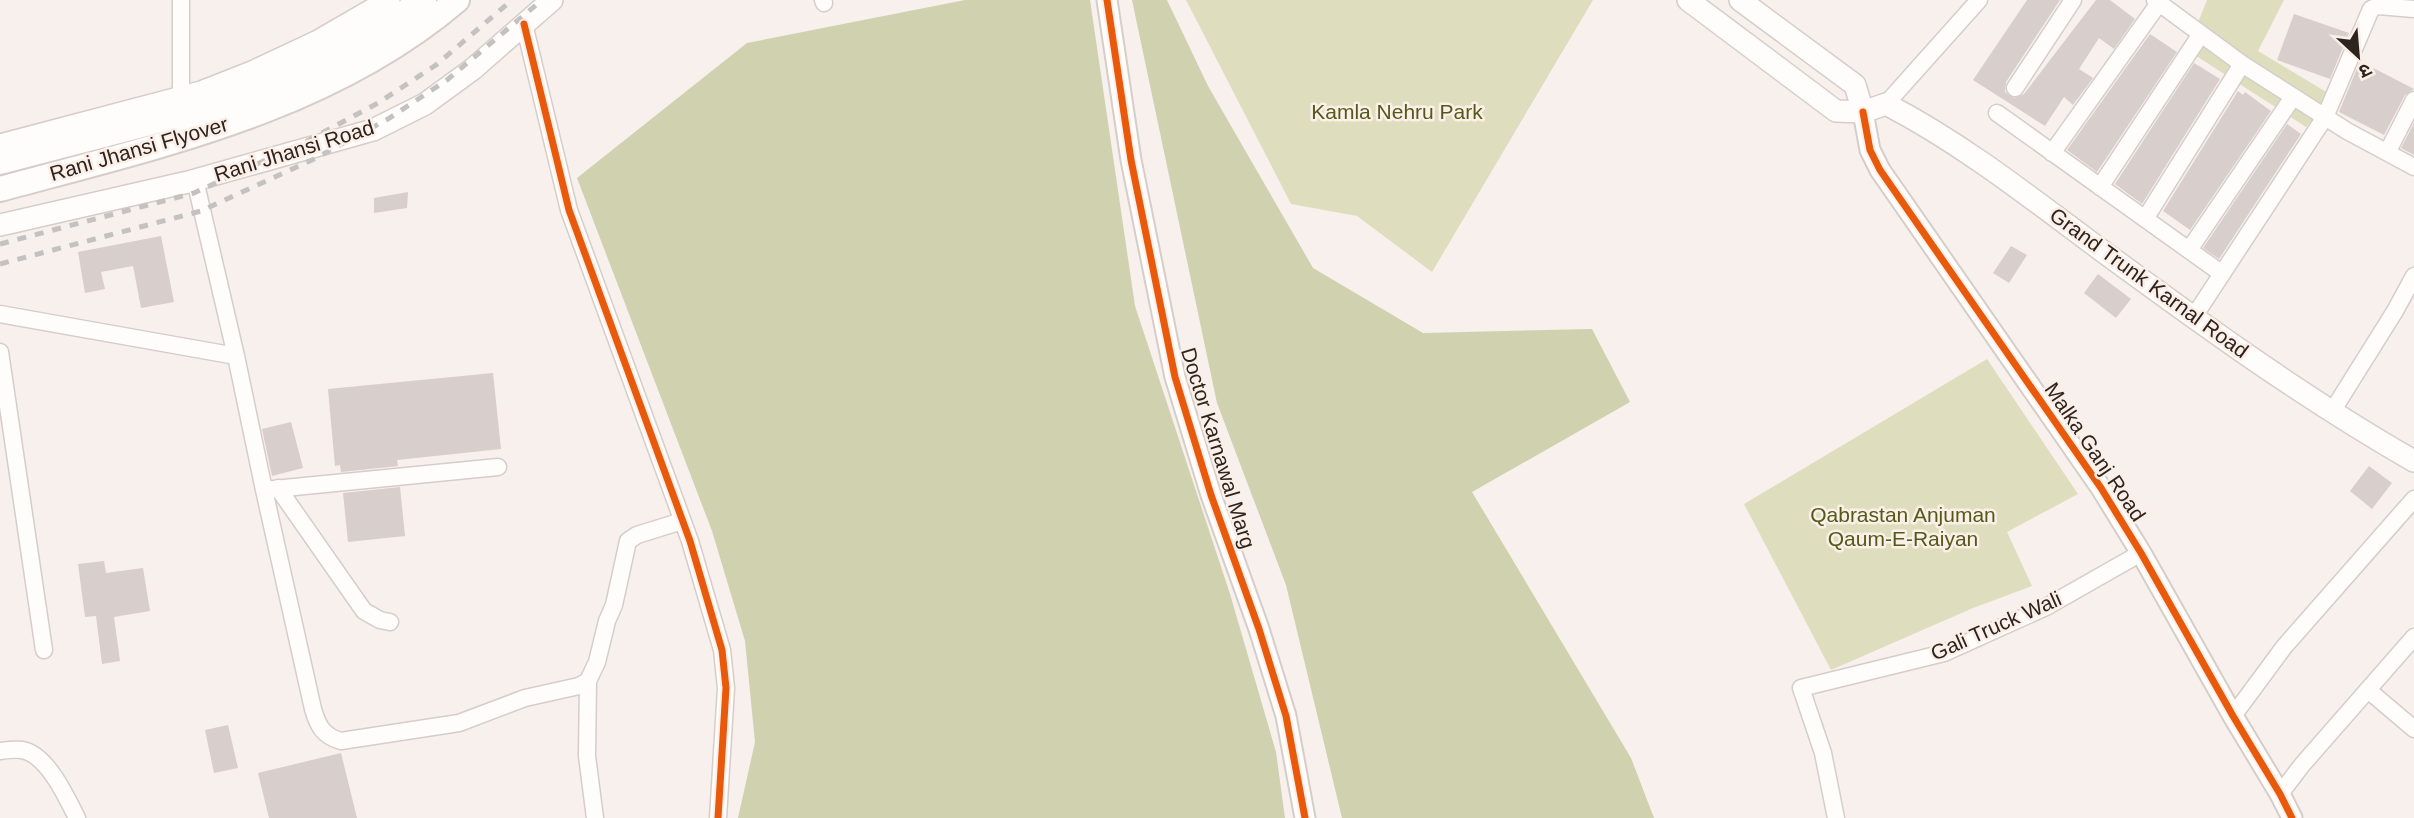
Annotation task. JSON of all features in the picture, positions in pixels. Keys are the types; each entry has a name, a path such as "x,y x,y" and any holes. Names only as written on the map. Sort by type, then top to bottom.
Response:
{"main road":[{"path":"0,145 181,97 252,72 318,40 389,0"},
{"name":"Rani Jhansi Flyover","path":"0,162 219,105 349,48 424,0"},
{"name":"Rani Jhansi Flyover","path":"0,189 120,155 174,143 281,103 358,67 403,40 457,0"},
{"name":"Rani Jhansi Road","path":"0,225 195,180 373,130 425,104 473,69 552,0"},
{"path":"1688,0 1836,111 1863,112 1886,104"},
{"path":"1740,0 1855,85 1863,112"},
{"name":"Grand Trunk Karnal Road","path":"1886,104 1926,125 1970,154 2193,317 2333,410 2409,452"}],"street":[{"path":"181,0 181,97"},
{"name":"Doctor Karnawal Marg","path":"1107,0 1131,160 1175,377 1211,495 1259,629 1286,716 1305,818"},
{"path":"1886,104 1979,0"},
{"path":"2015,88 2073,0"},
{"path":"2052,153 2157,1 2242,64 2293,97 2414,167"},
{"path":"2193,317 2325,117 2361,27 2371,9 2378,6 2414,9"},
{"path":"524,24 569,210 682,521 723,659 726,688 718,818"},
{"path":"2100,187 2201,34"},
{"path":"2145,219 2242,64"},
{"path":"2189,250 2293,97"},
{"path":"2388,151 2414,100"},
{"name":"Malka Ganj Road","path":"1863,112 1870,150 1880,170 2101,488 2292,818"},
{"path":"1997,113 2221,273"},
{"path":"195,180 236,356 271,489 313,709 322,730 331,738 346,741 445,727 525,698 579,686 588,681"},
{"path":"2333,410 2414,276"},
{"path":"0,314 236,356"},
{"path":"0,352 44,650"},
{"path":"271,489 498,467"},
{"path":"271,489 364,611 380,620 390,621"},
{"path":"2233,716 2284,647 2414,499"},
{"path":"595,818 587,756 588,681 597,662 607,621 614,605 628,541 637,534 682,521"},
{"name":"Gali Truck Wali","path":"1836,818 1823,753 1801,688 1944,653 2046,607 2141,553"},
{"path":"2280,794 2414,637"},
{"path":"2368,690 2414,729"},
{"path":"0,751 23,750 37,758 45,765 78,818"}],"green space":[{"path":"965,0 1090,0 1135,306 1230,594 1276,752 1285,818 738,818 755,742 745,641 712,531 577,178 747,43"},
{"path":"1132,0 1167,0 1208,86 1313,268 1423,333 1592,329 1630,402 1472,492 1631,758 1654,818 1342,818 1286,585 1217,403"},
{"name":"Kamla Nehru Park","path":"1186,0 1593,0 1432,272 1357,216 1291,204"},
{"path":"2207,0 2284,0 2258,51 2333,96 2306,127 2187,50"},
{"name":"Qabrastan Anjuman Qaum-E-Raiyan","path":"1987,359 2078,494 2007,532 2032,586 1973,608 1831,670 1744,504"}],"building":[{"path":"2027,0 2060,0 2006,82 2005,92 2014,98 2024,94 2096,0 2110,0 2135,19 2114,49 2099,38 2079,69 2093,78 2073,105 2064,97 2045,126 1973,80"},
{"path":"2294,14 2349,33 2330,79 2277,60"},
{"path":"2150,34 2177,52 2097,172 2067,150"},
{"path":"2360,61 2414,89 2405,95 2384,135 2339,112"},
{"path":"2194,63 2220,79 2142,204 2115,184"},
{"path":"2238,91 2243,95 2245,92 2271,111 2190,230 2163,211"},
{"path":"2414,123 2414,155 2401,148"},
{"path":"2287,124 2301,134 2219,259 2203,248"},
{"path":"408,192 407,208 374,213 374,198"},
{"path":"161,236 174,302 141,308 133,266 101,272 105,289 85,293 78,252"},
{"path":"2011,246 2027,255 2009,283 1993,273"},
{"path":"2098,274 2131,299 2116,318 2084,293"},
{"path":"493,373 501,449 397,460 398,466 341,472 340,465 335,466 328,389"},
{"path":"291,422 303,468 272,476 262,429"},
{"path":"2369,466 2392,483 2372,509 2350,491"},
{"path":"400,487 405,536 348,542 343,493"},
{"path":"104,561 106,573 143,568 150,611 114,617 120,661 102,664 96,616 85,617 78,564"},
{"path":"228,725 238,768 214,773 205,730"},
{"path":"341,753 357,818 269,818 258,773"}],"railway":[{"path":"0,244 194,193 305,142 378,103 436,65 512,0"},
{"path":"0,264 201,211 314,159 388,119 447,80 542,0"}],"cycle path":[{"path":"1107,0 1131,160 1175,377 1211,495 1259,629 1286,716 1305,818"},
{"path":"524,24 569,210 690,541 722,650 726,688 718,818"},
{"path":"1863,112 1870,150 1880,170 2101,488 2292,818"}]}
